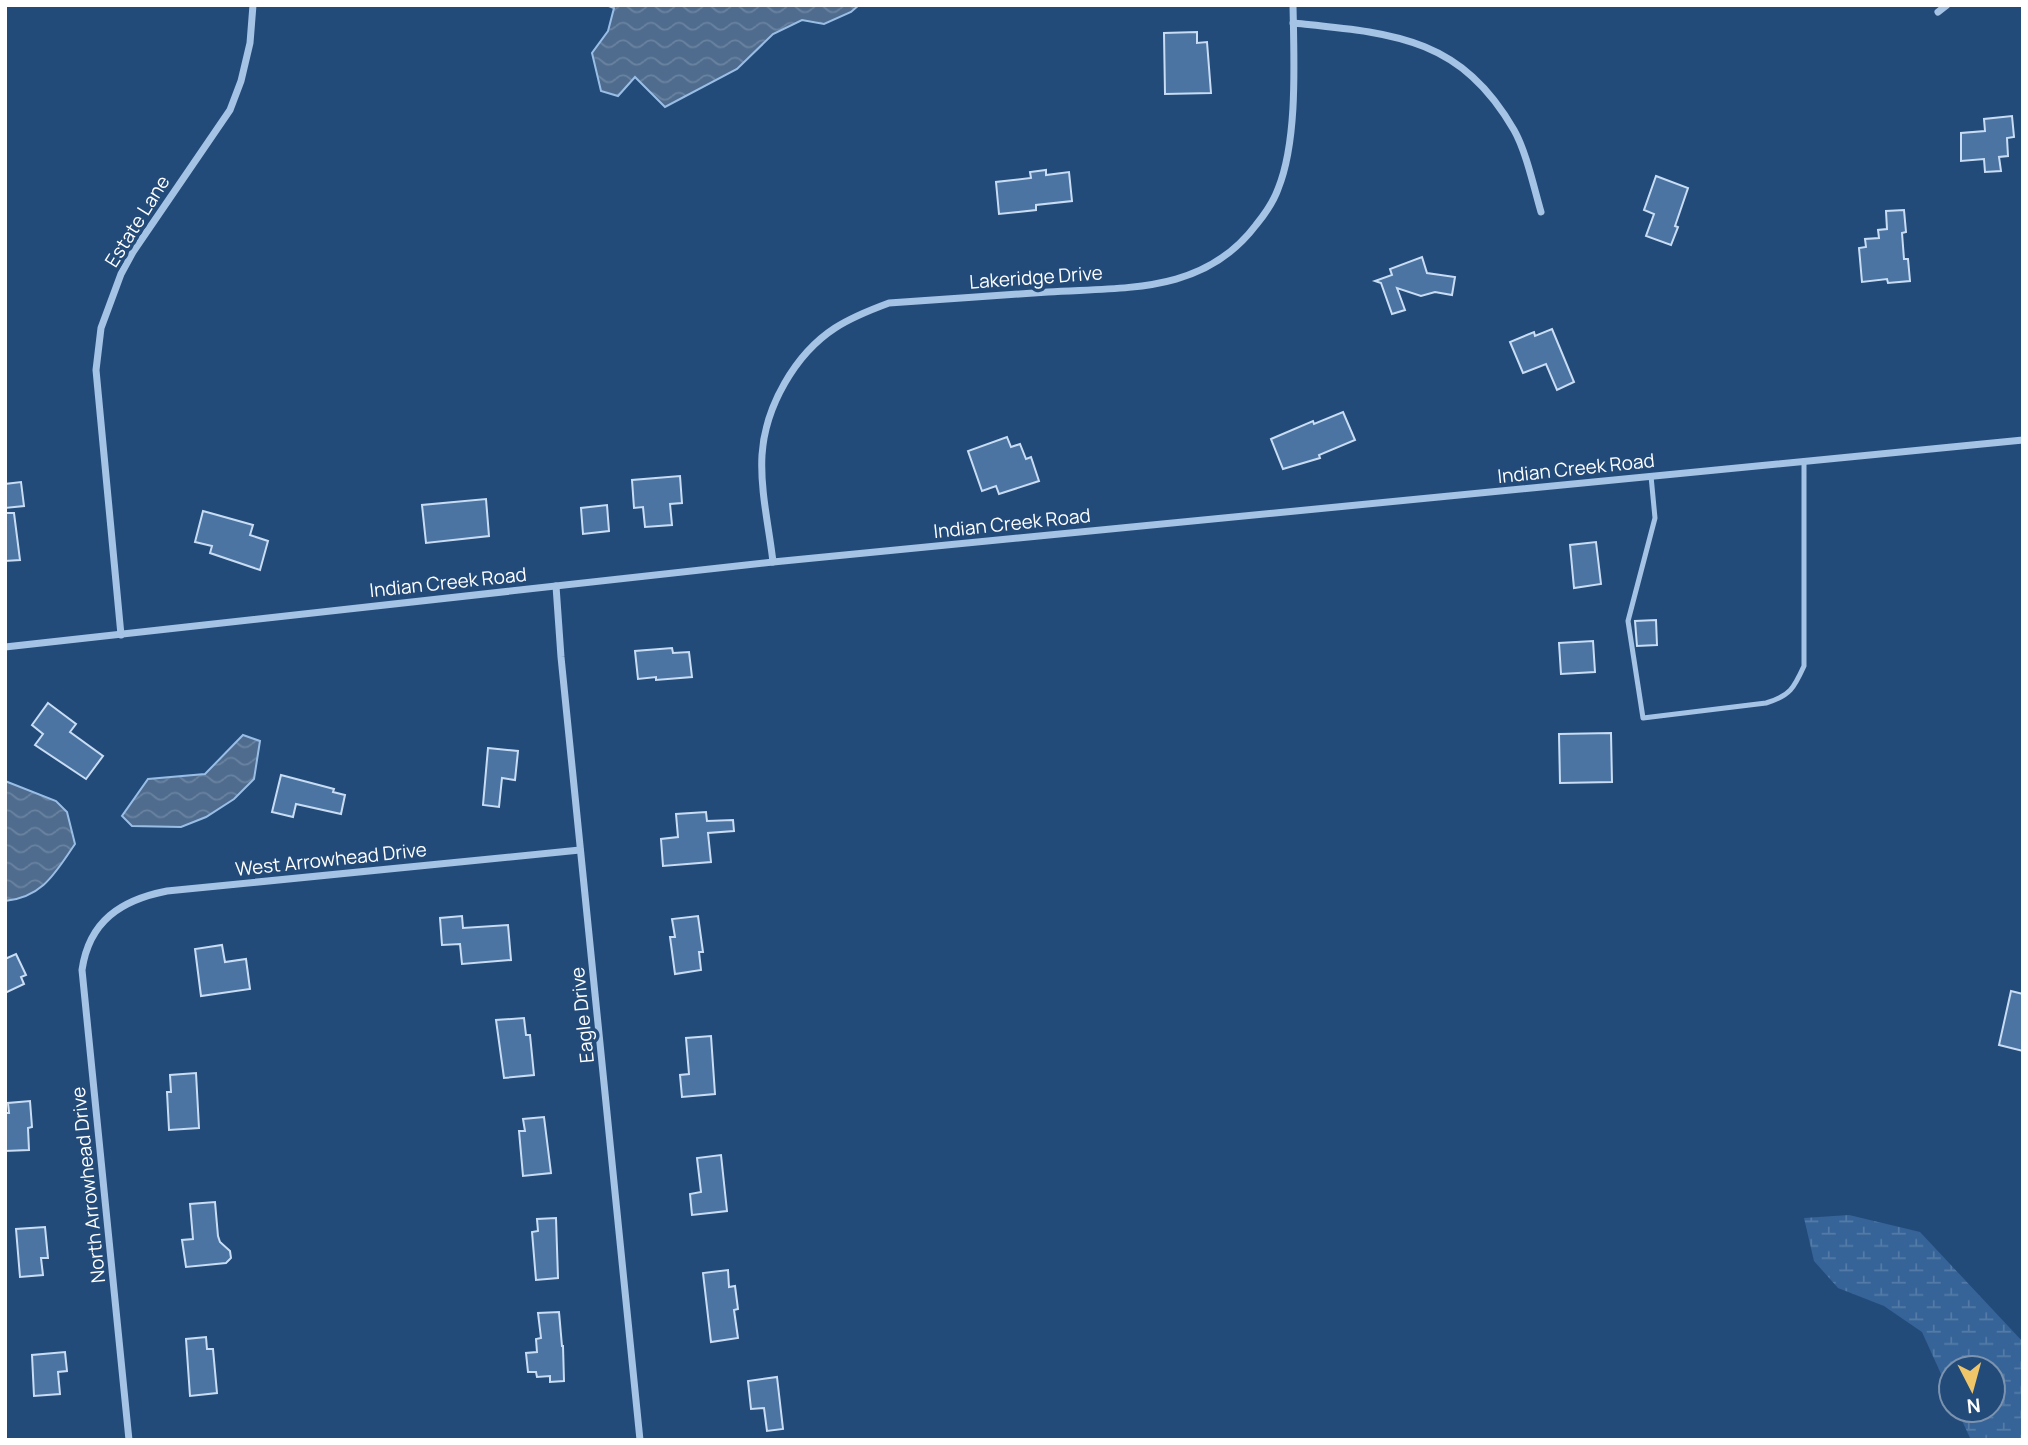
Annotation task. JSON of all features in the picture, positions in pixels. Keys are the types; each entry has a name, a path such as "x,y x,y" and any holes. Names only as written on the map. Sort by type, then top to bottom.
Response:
{"street":[{"name":"Estate Lane","path":"121,635 96,370 101,328 121,274 133,251 230,110 241,81 250,43 253,5"},
{"name":"Lakeridge Drive","path":"773,562 762,452 784,385 801,359 820,339 854,317 889,303 1159,284 1203,270 1224,259 1242,243 1269,208 1285,168 1291,142 1293,5"},
{"path":"1938,12 1947,5"},
{"path":"1293,23 1375,31 1402,38 1431,49 1462,68 1488,92 1515,132 1541,212"},
{"name":"Indian Creek Road","path":"5,647 773,562 2023,440"},
{"name":"Eagle Drive","path":"556,586 640,1440"},
{"name":"West Arrowhead Drive","path":"97,931 119,907 148,895 167,891 580,850"},
{"name":"North Arrowhead Drive","path":"97,931 91,938 82,970 129,1440"}],"lane":[{"path":"1651,476 1656,518 1628,621 1643,718 1766,703 1779,699 1794,688 1804,666 1804,461"}],"green space":[{"path":"1849,1215 1920,1232 2023,1342 2023,1440 1971,1440 1964,1424 2007,1424 2007,1354 1937,1354 1937,1365 1922,1332 1884,1306 1838,1288 1814,1261 1804,1218"}],"water":[{"path":"606,5 859,5 851,12 824,24 802,20 773,34 737,69 665,107 635,77 618,96 601,91 592,53 608,31 614,8"},
{"path":"243,735 260,741 254,779 234,799 206,817 181,827 132,826 122,816 148,779 205,774"},
{"path":"5,781 56,801 67,812 75,844 54,874 39,889 18,899 5,901"}],"building":[{"path":"1197,32 1197,43 1207,42 1211,93 1165,94 1164,33"},
{"path":"2012,116 2014,137 2007,138 2008,156 1999,157 2001,171 1985,172 1984,159 1961,161 1961,133 1985,131 1984,119"},
{"path":"1046,170 1046,175 1069,172 1072,201 1036,205 1036,210 999,214 996,182 1031,178 1030,172"},
{"path":"1656,176 1688,188 1671,245 1646,236 1654,214 1644,210"},
{"path":"1904,210 1904,259 1908,259 1910,281 1888,283 1887,279 1862,282 1859,248 1866,247 1865,239 1879,238 1878,230 1887,229 1886,211"},
{"path":"1422,257 1427,273 1455,277 1452,295 1435,292 1421,296 1397,288 1405,310 1392,314 1381,283 1375,281 1392,275 1390,269"},
{"path":"1552,329 1574,382 1557,390 1546,364 1523,373 1510,342 1534,332 1535,336"},
{"path":"1343,412 1355,440 1319,455 1320,458 1283,469 1271,439 1313,421 1314,424"},
{"path":"1007,437 1011,447 1020,444 1026,459 1031,457 1039,481 999,494 996,486 982,491 968,451"},
{"path":"680,476 682,503 670,504 672,525 645,527 643,507 634,508 632,480"},
{"path":"21,482 24,506 5,508 5,484"},
{"path":"486,499 489,536 426,543 422,505"},
{"path":"607,505 609,531 583,534 581,508"},
{"path":"203,511 253,525 250,535 268,541 260,570 210,553 212,546 195,542"},
{"path":"5,513 14,513 20,560 5,561"},
{"path":"1596,542 1601,584 1574,588 1570,545"},
{"path":"1656,620 1657,645 1637,646 1635,621"},
{"path":"1593,641 1595,672 1561,674 1559,643"},
{"path":"672,648 673,653 689,652 692,677 638,679 635,651"},
{"path":"48,703 76,724 70,732 103,756 86,779 35,745 43,734 32,725"},
{"path":"1611,733 1612,782 1560,783 1559,734"},
{"path":"488,748 518,751 515,780 502,778 499,807 483,805"},
{"path":"281,775 334,789 333,792 345,795 341,814 296,804 293,817 272,812"},
{"path":"706,812 707,821 733,820 734,831 708,833 711,862 663,866 661,839 678,837 676,814"},
{"path":"462,916 463,928 508,925 511,960 462,964 460,944 442,945 440,918"},
{"path":"698,916 703,952 699,952 701,970 675,974 670,937 675,937 672,919"},
{"path":"222,945 225,962 246,959 250,989 201,996 195,949"},
{"path":"16,954 26,975 21,977 24,984 5,993 5,959"},
{"path":"2011,991 2023,994 2023,1051 1999,1045"},
{"path":"524,1018 526,1035 530,1035 534,1075 504,1078 496,1020"},
{"path":"711,1036 715,1094 682,1097 680,1075 689,1074 686,1038"},
{"path":"196,1073 199,1128 169,1130 167,1092 171,1092 170,1075"},
{"path":"30,1101 32,1127 28,1128 29,1150 5,1151 5,1113 9,1113 8,1103"},
{"path":"544,1117 551,1173 523,1176 519,1131 525,1131 523,1119"},
{"path":"721,1155 727,1211 692,1215 690,1194 701,1192 697,1158"},
{"path":"215,1202 218,1236 220,1242 230,1251 231,1258 226,1263 186,1267 182,1240 193,1239 190,1204"},
{"path":"556,1218 558,1278 536,1280 532,1232 538,1231 537,1219"},
{"path":"45,1227 48,1258 41,1258 43,1275 20,1277 16,1229"},
{"path":"728,1270 729,1287 735,1286 738,1309 734,1310 738,1338 711,1342 703,1273"},
{"path":"559,1312 564,1381 550,1382 550,1376 537,1377 536,1372 528,1372 526,1353 537,1352 536,1339 541,1338 538,1313"},
{"path":"206,1337 207,1349 213,1349 217,1393 190,1396 186,1339"},
{"path":"65,1352 67,1371 58,1372 60,1394 34,1396 32,1355"},
{"path":"777,1377 783,1429 767,1431 764,1408 751,1409 748,1381"}]}
